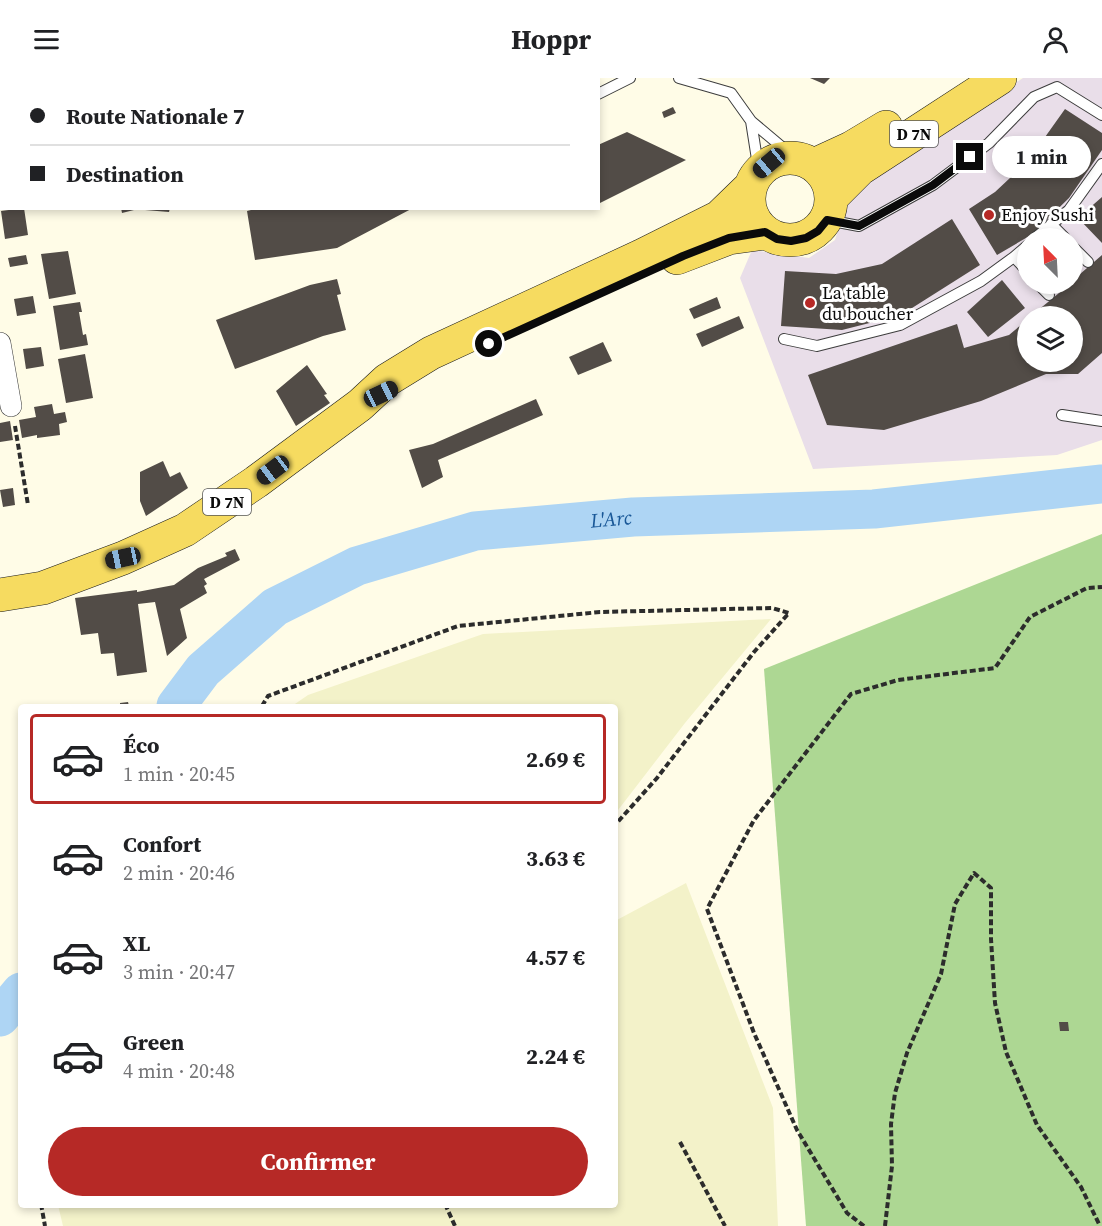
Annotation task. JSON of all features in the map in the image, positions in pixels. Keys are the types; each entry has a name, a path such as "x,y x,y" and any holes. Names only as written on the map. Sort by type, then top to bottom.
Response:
{"main road":[{"path":"360,405 387,380 431,353 641,256 719,216 769,163 782,159 805,161 851,148 964,78"},
{"name":"D 7N","path":"829,209 860,169 1000,78"},
{"path":"755,179 748,199 750,212 756,223 777,239 791,241 806,238 818,231 829,209 827,180 805,161"},
{"name":"D 7N","path":"0,595 43,588 123,558 185,530 256,482 360,405 468,353 683,256 729,238 765,232"},
{"name":"D 7N","path":"0,581 123,558"}],"street":[{"path":"0,343 11,406"}],"lane":[{"path":"600,93 630,78"},
{"path":"679,78 731,93 751,121 805,161"},
{"path":"829,209 859,226 933,185 989,143 1034,97 1057,87 1102,115"},
{"path":"751,121 755,179"},
{"path":"1046,228 1069,210 1102,164"},
{"path":"1051,224 1055,228"},
{"path":"784,339 817,346 900,325 981,281 1017,254"},
{"path":"1014,257 1017,260"},
{"path":"1083,257 1088,262"},
{"path":"1062,415 1102,421"}],"path":[{"path":"11,406 28,505"},
{"path":"864,1226 847,1214 797,1130 754,1033 707,909 754,820 851,694 898,680 994,668 1030,617 1087,588 1102,587"},
{"path":"263,704 268,696 458,626 600,612 772,608 789,613 754,652 657,778 618,822"},
{"path":"885,1226 892,1166 891,1124 895,1094 908,1053 940,974 955,904 974,873 991,888 995,1003 1006,1052 1037,1125 1081,1187 1101,1226"},
{"path":"680,1142 725,1226"},
{"path":"42,1208 45,1226"},
{"path":"447,1208 455,1226"}],"shaded area":[{"path":"1023,78 1102,78 1102,440 1057,455 813,469 740,278 752,250 809,258 835,240 849,194 888,163"}],"green space":[{"path":"1102,534 1102,1226 806,1226 764,669"},
{"path":"771,619 685,723 618,810 618,704 295,704 308,695 483,634"},
{"path":"686,883 773,1108 778,1226 63,1226 59,1208 618,1208 618,919"}],"building":[{"path":"810,78 830,78 824,84"},
{"path":"673,107 676,113 664,118 662,112"},
{"path":"1065,109 1102,133 1102,150 1069,198 1038,228 1017,228 1017,243 997,255 969,209 995,192 1028,161"},
{"path":"627,132 686,160 600,203 600,144"},
{"path":"1102,197 1102,243 1078,218"},
{"path":"24,210 28,235 5,239 1,211"},
{"path":"145,210 170,210 169,212"},
{"path":"409,210 337,248 255,260 247,211"},
{"path":"952,219 980,265 901,315 842,330 781,326 785,271 836,274 882,264"},
{"path":"68,251 76,294 49,299 41,254"},
{"path":"26,255 28,264 10,267 8,258"},
{"path":"1102,255 1102,353 1083,370 1083,306 1043,306 1058,294 1083,294 1083,271"},
{"path":"337,279 341,294 337,295 346,330 323,336 235,369 216,320 310,285"},
{"path":"1002,280 1023,306 1017,306 1017,314 988,337 967,312"},
{"path":"33,296 36,313 17,316 14,299"},
{"path":"717,297 721,308 694,319 689,309"},
{"path":"80,302 82,312 79,312 83,335 86,334 88,345 60,350 53,306"},
{"path":"739,316 744,328 702,347 696,334"},
{"path":"957,324 964,348 1009,335 1017,328 1017,372 1080,372 1078,374 1046,374 981,401 884,430 827,425 808,375"},
{"path":"603,342 612,361 578,375 569,357"},
{"path":"41,347 44,366 26,369 23,349"},
{"path":"85,354 93,398 66,403 58,359"},
{"path":"307,365 327,394 324,395 330,403 296,426 276,391"},
{"path":"536,399 543,415 438,460 443,477 422,488 409,450 433,444"},
{"path":"52,404 54,414 65,412 67,422 59,424 60,435 37,438 37,435 22,438 19,420 36,417 34,407"},
{"path":"10,421 13,440 0,442 0,423"},
{"path":"163,461 170,477 180,472 188,488 146,516 140,501 140,472"},
{"path":"13,488 15,505 3,507 0,490"},
{"path":"235,549 240,560 204,579 207,584 204,586 207,593 180,609 187,638 167,656 155,602 138,604 147,672 117,676 114,653 101,654 98,633 81,635 75,598 137,590 137,592 174,585 198,568 227,556 225,553"},
{"path":"1059,1022 1068,1022 1069,1031 1060,1031"}],"waterway":[{"name":"L'Arc","path":"178,704 203,670 275,607 357,566 475,531 633,517 874,509 1102,484"},
{"name":"L'Arc","path":"0,1017 18,996"}],"place":[{"name":"Enjoy Sushi","path":"989,215"},
{"name":"La table du boucher","path":"810,303"}],"route":[{"path":"489,344 683,256 729,238 765,232 777,239 791,241 806,238 818,231 827,220 859,226 933,185 970,157"}]}
